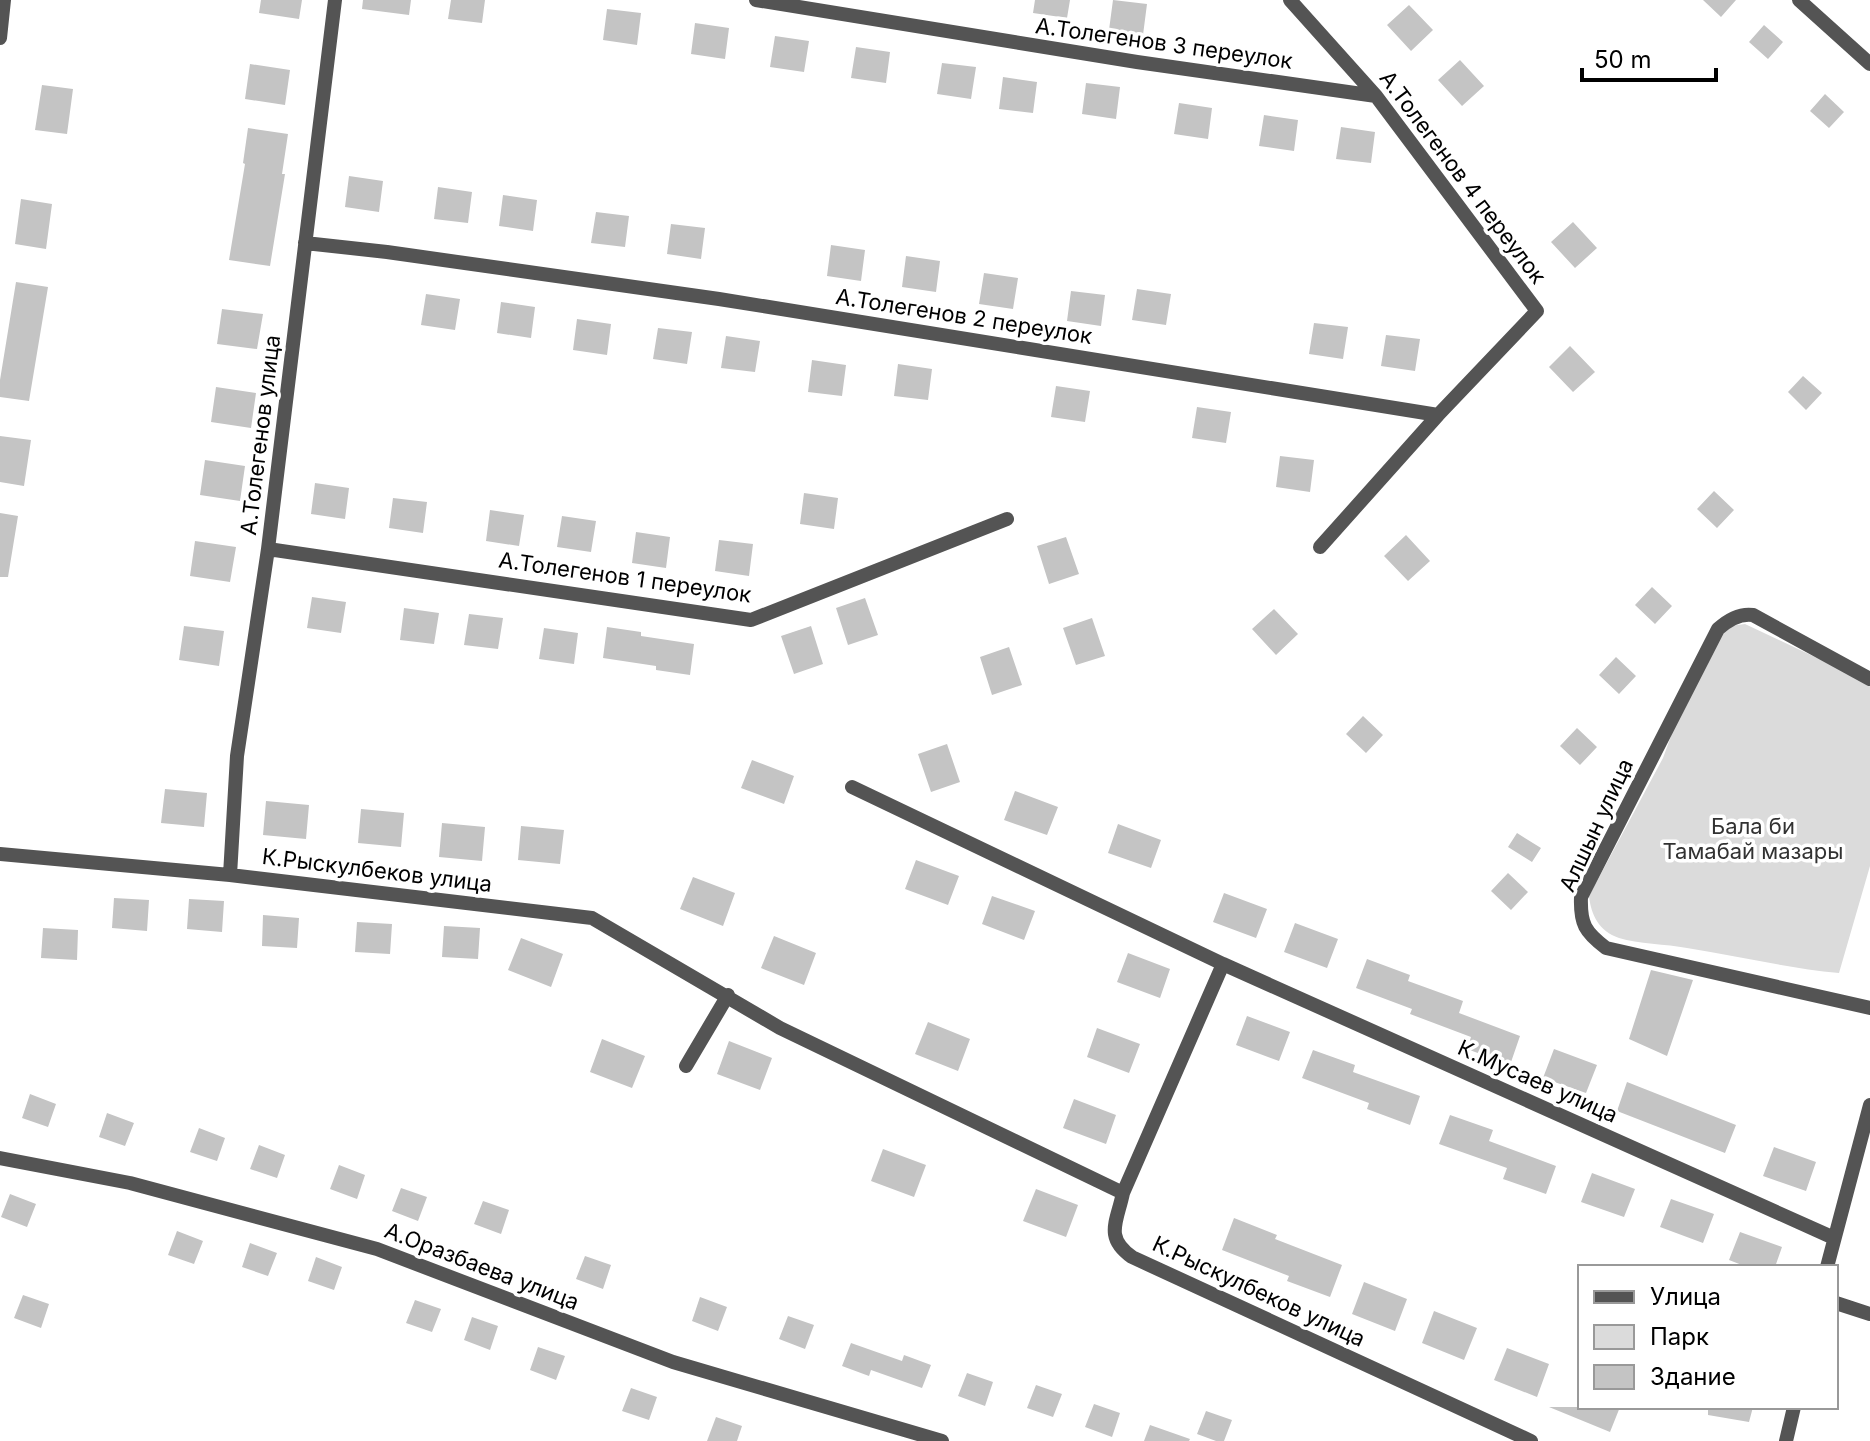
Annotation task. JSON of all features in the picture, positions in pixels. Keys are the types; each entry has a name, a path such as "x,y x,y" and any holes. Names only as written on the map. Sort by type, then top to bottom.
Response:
{"street":[{"path":"0,38 4,0"},
{"name":"А.Толегенов улица","path":"230,875 237,756 268,549 335,0"},
{"name":"А.Толегенов 3 переулок","path":"756,0 1137,62 1376,96"},
{"name":"А.Толегенов 4 переулок","path":"1290,0 1376,96 1537,311 1438,415"},
{"path":"1799,0 1870,64"},
{"name":"А.Толегенов 2 переулок","path":"305,243 719,299 1438,415"},
{"path":"1320,547 1438,415"},
{"name":"А.Толегенов 1 переулок","path":"268,549 751,620 1007,519"},
{"name":"Алшын улица","path":"1870,679 1753,615 1743,614 1725,622 1718,629 1581,897 1580,916 1589,935 1606,948 1870,1008"},
{"name":"К.Мусаев улица","path":"852,787 1223,964 1834,1238"},
{"name":"К.Рыскулбеков улица","path":"0,854 230,875 592,918 780,1028 1123,1193 1114,1238 1119,1248 1132,1257 1531,1441"},
{"path":"1123,1193 1223,964"},
{"path":"686,1066 728,995"},
{"path":"1827,1265 1870,1105"},
{"name":"А.Оразбаева улица","path":"0,1158 130,1183 377,1249 673,1362 942,1441"},
{"path":"1838,1304 1870,1314"},
{"path":"1786,1441 1794,1409"}],"green space":[{"name":"Бала би Тамабай мазары","path":"1745,624 1870,683 1870,866 1839,973 1619,938 1597,922 1592,910 1589,896 1663,758 1691,681 1722,627"}],"building":[{"path":"261,0 302,0 299,19 259,13"},
{"path":"363,0 411,0 409,15 362,9"},
{"path":"451,0 485,0 482,23 448,19"},
{"path":"1035,0 1070,0 1067,18 1033,13"},
{"path":"1113,0 1147,4 1143,35 1109,30"},
{"path":"1703,0 1736,0 1721,17"},
{"path":"1409,5 1433,30 1411,51 1387,25"},
{"path":"607,9 641,13 637,45 603,40"},
{"path":"695,23 729,28 725,59 691,54"},
{"path":"1764,25 1783,42 1768,59 1749,42"},
{"path":"775,36 809,41 804,72 770,67"},
{"path":"856,47 890,52 886,83 851,78"},
{"path":"1460,60 1484,86 1462,106 1438,80"},
{"path":"942,63 976,67 971,99 937,94"},
{"path":"250,64 290,70 285,105 245,99"},
{"path":"1003,77 1037,82 1033,113 999,109"},
{"path":"1086,83 1120,87 1116,119 1082,114"},
{"path":"42,85 73,89 67,134 35,130"},
{"path":"1825,94 1844,112 1829,128 1810,111"},
{"path":"1179,103 1212,108 1208,139 1174,134"},
{"path":"1264,115 1298,120 1294,151 1259,146"},
{"path":"1341,127 1375,132 1371,163 1336,159"},
{"path":"248,128 288,134 282,174 285,174 270,266 229,260"},
{"path":"349,176 383,181 379,212 345,207"},
{"path":"438,187 472,192 468,223 434,219"},
{"path":"503,195 537,200 533,231 499,226"},
{"path":"21,199 52,204 46,249 15,244"},
{"path":"596,212 629,216 625,247 591,243"},
{"path":"1573,222 1597,248 1575,268 1551,242"},
{"path":"671,224 705,228 701,259 667,254"},
{"path":"831,245 865,250 861,281 827,276"},
{"path":"906,256 940,261 936,292 902,287"},
{"path":"984,273 1018,278 1013,309 979,304"},
{"path":"16,282 48,287 29,401 0,397"},
{"path":"1137,289 1171,294 1166,325 1132,320"},
{"path":"1071,291 1105,295 1101,326 1067,321"},
{"path":"426,294 460,299 455,330 421,325"},
{"path":"501,302 535,307 531,338 497,333"},
{"path":"222,309 263,314 257,349 217,344"},
{"path":"577,319 611,324 607,355 573,350"},
{"path":"1314,323 1348,327 1343,359 1309,354"},
{"path":"658,328 692,332 687,364 653,359"},
{"path":"1386,335 1420,339 1415,371 1381,366"},
{"path":"726,336 760,341 755,372 721,368"},
{"path":"1570,346 1595,372 1573,392 1549,367"},
{"path":"812,360 846,365 842,396 808,392"},
{"path":"898,364 932,369 928,400 894,396"},
{"path":"1803,376 1822,393 1806,410 1788,392"},
{"path":"1056,386 1090,391 1085,422 1051,417"},
{"path":"216,387 256,393 251,428 211,422"},
{"path":"1197,407 1231,412 1226,443 1192,438"},
{"path":"0,436 31,440 24,486 0,482"},
{"path":"1280,456 1314,460 1310,492 1276,487"},
{"path":"205,460 245,466 240,501 200,495"},
{"path":"315,483 349,488 345,519 311,514"},
{"path":"1714,491 1734,510 1717,528 1697,509"},
{"path":"804,493 838,498 834,529 800,524"},
{"path":"393,498 427,502 423,533 389,528"},
{"path":"490,510 524,515 519,546 486,541"},
{"path":"0,513 18,516 8,577 0,577"},
{"path":"562,516 596,521 591,552 557,547"},
{"path":"636,532 670,537 666,568 632,563"},
{"path":"1406,535 1430,561 1408,581 1384,556"},
{"path":"1066,537 1079,574 1049,584 1037,546"},
{"path":"719,540 753,544 749,576 715,571"},
{"path":"195,541 236,547 230,582 190,576"},
{"path":"1652,587 1672,606 1655,624 1635,605"},
{"path":"312,597 346,602 341,633 307,628"},
{"path":"865,598 878,635 848,645 836,608"},
{"path":"404,608 439,613 434,644 400,640"},
{"path":"1274,609 1298,634 1276,655 1252,629"},
{"path":"469,614 503,618 498,649 464,645"},
{"path":"1092,618 1105,656 1076,665 1063,628"},
{"path":"184,626 224,631 219,666 179,660"},
{"path":"811,626 823,664 794,674 781,636"},
{"path":"607,627 694,644 690,675 603,658"},
{"path":"544,628 578,633 574,664 539,659"},
{"path":"1009,647 1022,685 992,695 980,657"},
{"path":"1616,657 1636,676 1619,694 1599,675"},
{"path":"1363,716 1383,735 1366,753 1346,734"},
{"path":"1577,728 1597,747 1580,765 1560,746"},
{"path":"947,744 960,782 931,792 918,754"},
{"path":"752,760 794,776 784,804 741,788"},
{"path":"165,789 207,793 204,827 161,823"},
{"path":"1015,791 1058,807 1047,835 1004,820"},
{"path":"266,801 309,805 306,839 263,835"},
{"path":"361,809 404,813 401,847 358,843"},
{"path":"442,823 485,827 482,861 439,857"},
{"path":"1118,824 1161,840 1151,868 1108,853"},
{"path":"521,826 564,830 560,864 518,860"},
{"path":"1517,833 1541,848 1532,862 1508,847"},
{"path":"916,860 959,876 948,905 905,889"},
{"path":"1508,873 1528,892 1511,910 1491,891"},
{"path":"693,877 735,893 723,926 680,909"},
{"path":"1224,893 1267,909 1256,938 1213,922"},
{"path":"992,896 1035,911 1024,940 982,924"},
{"path":"114,898 149,900 147,931 112,928"},
{"path":"189,899 224,901 222,932 187,929"},
{"path":"263,915 299,918 297,948 262,946"},
{"path":"357,922 392,924 390,954 355,952"},
{"path":"1295,923 1338,939 1327,968 1284,952"},
{"path":"444,926 480,928 478,959 442,957"},
{"path":"43,928 78,930 77,960 41,958"},
{"path":"774,936 816,953 804,985 761,968"},
{"path":"521,938 563,954 551,987 508,970"},
{"path":"1128,953 1170,969 1160,998 1117,982"},
{"path":"1367,959 1410,975 1408,981 1463,1001 1459,1013 1520,1036 1510,1065 1467,1049 1471,1037 1410,1014 1412,1009 1356,988"},
{"path":"1651,970 1693,980 1667,1056 1629,1039"},
{"path":"1247,1016 1290,1032 1279,1061 1236,1045"},
{"path":"928,1022 970,1039 958,1071 915,1054"},
{"path":"1097,1028 1140,1044 1129,1073 1087,1057"},
{"path":"602,1039 645,1056 632,1088 590,1072"},
{"path":"729,1041 772,1058 760,1090 717,1074"},
{"path":"1554,1049 1597,1065 1586,1093 1543,1078"},
{"path":"1313,1050 1355,1065 1353,1072 1420,1096 1410,1125 1367,1109 1369,1103 1302,1078"},
{"path":"1627,1082 1736,1125 1725,1153 1617,1111"},
{"path":"30,1094 56,1104 48,1127 22,1118"},
{"path":"1074,1099 1116,1115 1106,1144 1063,1128"},
{"path":"107,1113 134,1123 125,1146 99,1137"},
{"path":"1450,1115 1493,1130 1489,1141 1556,1166 1546,1194 1503,1179 1507,1168 1439,1144"},
{"path":"199,1128 225,1138 217,1161 190,1152"},
{"path":"259,1145 285,1155 277,1178 250,1169"},
{"path":"1774,1147 1816,1162 1806,1191 1763,1176"},
{"path":"883,1149 926,1165 914,1197 871,1181"},
{"path":"339,1165 365,1175 357,1199 330,1189"},
{"path":"1592,1173 1635,1189 1624,1217 1581,1202"},
{"path":"401,1188 427,1197 418,1221 392,1211"},
{"path":"1036,1189 1078,1205 1066,1237 1023,1221"},
{"path":"10,1194 36,1204 27,1227 1,1217"},
{"path":"1671,1199 1714,1214 1703,1243 1660,1227"},
{"path":"483,1201 509,1210 501,1234 474,1224"},
{"path":"1234,1218 1277,1235 1275,1239 1342,1265 1330,1297 1287,1281 1289,1276 1222,1250"},
{"path":"177,1231 203,1241 194,1264 168,1255"},
{"path":"1740,1232 1782,1247 1776,1265 1742,1265 1729,1260"},
{"path":"250,1243 277,1253 268,1276 242,1267"},
{"path":"585,1256 611,1265 603,1289 576,1279"},
{"path":"316,1257 342,1267 334,1290 308,1281"},
{"path":"1364,1282 1407,1299 1395,1331 1352,1314"},
{"path":"23,1295 49,1304 41,1328 14,1318"},
{"path":"700,1297 727,1307 718,1331 692,1321"},
{"path":"415,1300 441,1309 432,1332 406,1323"},
{"path":"1434,1311 1477,1328 1464,1360 1422,1343"},
{"path":"788,1316 814,1325 805,1349 779,1339"},
{"path":"472,1317 498,1326 490,1350 464,1340"},
{"path":"851,1343 902,1361 904,1355 931,1365 922,1388 871,1370 869,1376 842,1366"},
{"path":"538,1347 565,1356 556,1380 530,1370"},
{"path":"1507,1348 1549,1364 1537,1397 1494,1380"},
{"path":"967,1373 993,1382 985,1406 958,1396"},
{"path":"1036,1385 1062,1394 1053,1417 1027,1408"},
{"path":"631,1388 657,1397 649,1420 622,1411"},
{"path":"1094,1404 1120,1413 1112,1437 1085,1427"},
{"path":"1549,1407 1619,1409 1610,1432"},
{"path":"1708,1409 1752,1409 1749,1422 1708,1415"},
{"path":"1206,1411 1232,1420 1224,1441 1197,1434"},
{"path":"716,1417 742,1426 737,1441 707,1441"},
{"path":"1150,1425 1190,1439 1144,1441"}]}
